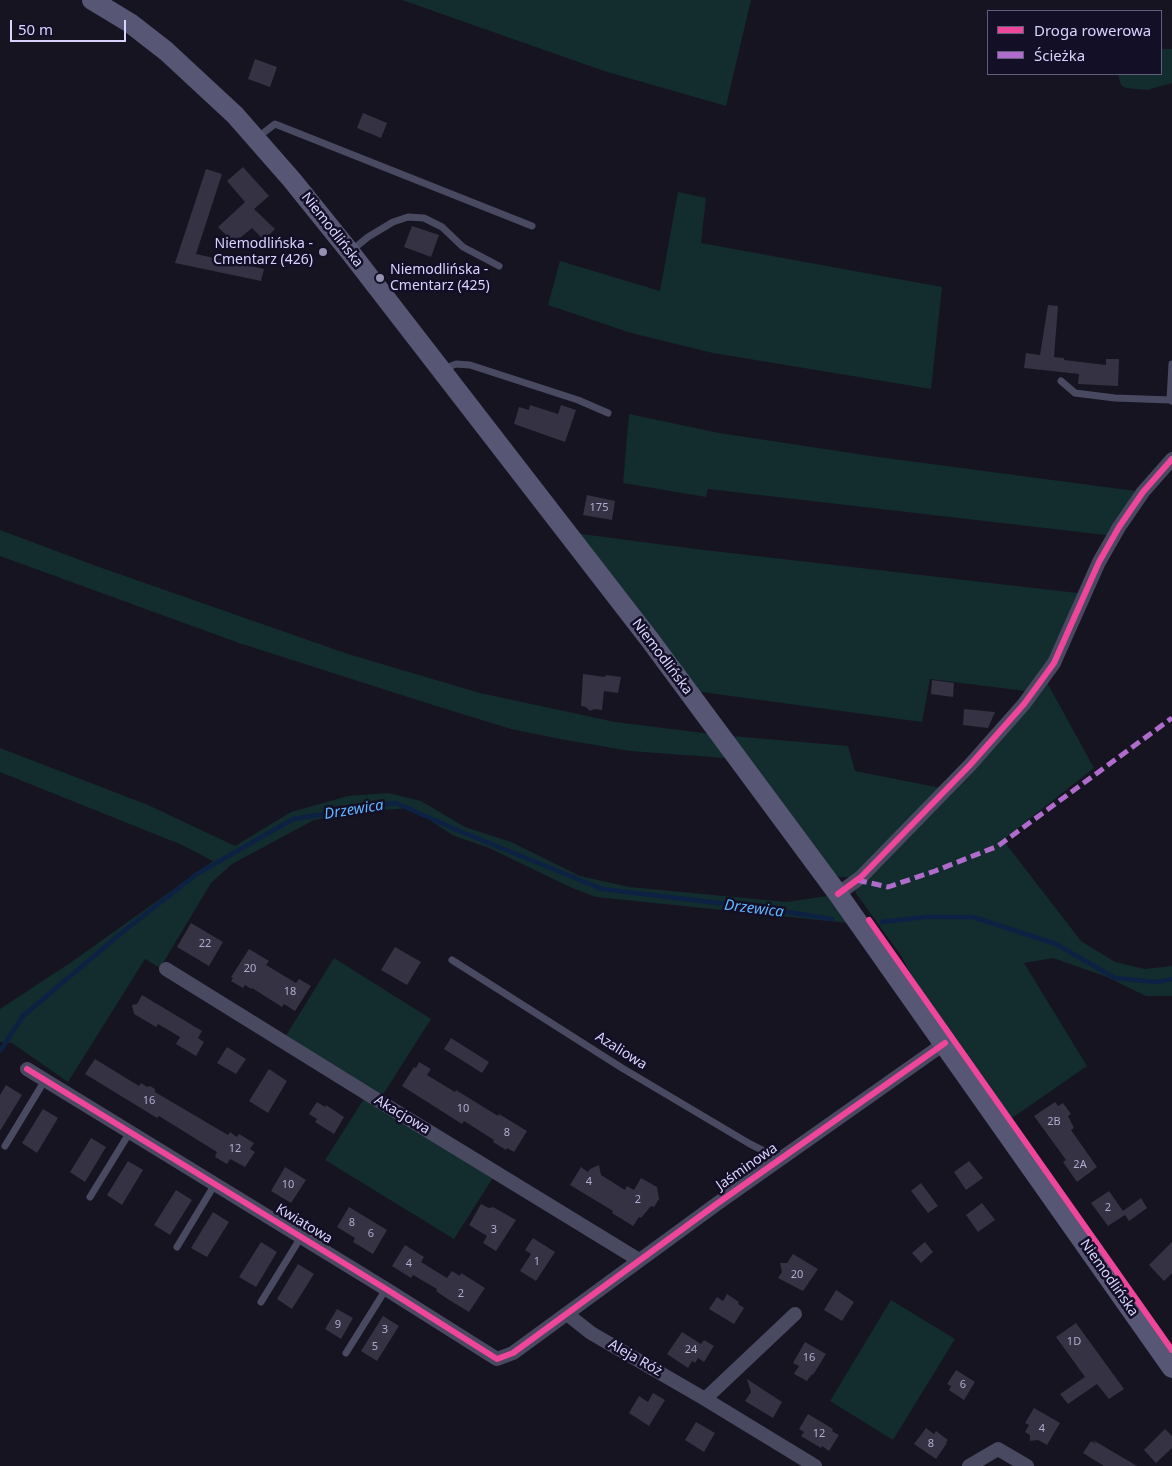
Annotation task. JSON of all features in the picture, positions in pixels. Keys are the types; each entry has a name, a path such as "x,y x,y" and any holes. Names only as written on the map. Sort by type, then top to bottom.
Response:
{"main road":[{"name":"Niemodlińska","path":"97,1 130,23 166,51 235,115 292,180 350,252 650,640 838,894 945,1043 1172,1368"}],"street":[{"path":"838,894 861,877 970,765 1024,704 1054,663 1099,562 1119,527 1143,492 1172,459"},
{"name":"Akacjowa","path":"166,969 379,1102 639,1260"},
{"name":"Jaśminowa","path":"567,1314 639,1260 945,1043"},
{"name":"Kwiatowa","path":"27,1069 497,1359 514,1353 567,1314"},
{"name":"Aleja Róż","path":"567,1314 591,1333 815,1466"},
{"path":"705,1399 795,1314"},
{"path":"969,1466 998,1450 1027,1466"}],"lane":[{"path":"256,139 275,124 532,226"},
{"path":"350,252 368,237 393,222 408,217 424,218 442,227 463,247 499,266"},
{"path":"441,370 456,364 470,365 578,400 608,413"},
{"path":"1060,381 1075,394 1171,401 1172,364"},
{"name":"Azaliowa","path":"452,960 622,1068 750,1144 780,1159"},
{"path":"5,1146 45,1080"},
{"path":"90,1197 130,1132"},
{"path":"177,1247 215,1184"},
{"path":"261,1302 301,1237"},
{"path":"346,1353 386,1289"}],"green space":[{"path":"402,0 751,0 726,106 604,71"},
{"path":"1162,49 1172,49 1172,83 1147,90 1126,88 1121,85 1118,75 1162,75"},
{"path":"678,192 706,198 701,243 942,287 931,389 713,353 631,333 548,305 560,261 660,291"},
{"path":"629,414 719,433 871,456 1143,492 1114,536 708,489 706,497 623,483"},
{"path":"0,530 99,567 348,654 480,693 615,722 720,735 848,746 855,771 946,789 1033,692 930,679 922,722 687,690 566,532 1086,594 1044,677 1094,768 1003,840 1081,941 1115,962 1145,969 1172,966 1172,996 1146,996 1107,977 1053,958 1024,963 1087,1066 1002,1125 945,1043 902,957 855,892 861,877 840,877 818,866 738,759 630,751 560,739 511,729 436,706 239,643 0,556"},
{"path":"0,748 148,805 235,846 291,812 348,796 388,793 421,801 465,827 511,842 580,876 629,887 787,902 827,896 848,923 596,897 572,888 489,848 452,835 412,808 365,811 314,820 232,864 211,883 160,968 145,959 68,1082 12,1043 0,1042 0,1009 73,961 213,861 182,845 0,772"},
{"path":"334,958 431,1019 379,1101 496,1173 454,1239 325,1160 367,1094 282,1042"},
{"path":"891,1300 955,1339 893,1440 830,1401"}],"building":[{"path":"255,59 277,67 270,87 248,79"},
{"path":"363,113 387,123 381,138 357,128"},
{"path":"243,167 269,196 254,209 275,229 264,240 252,228 234,243 218,227 245,202 227,181"},
{"path":"206,169 222,174 196,254 264,269 261,281 175,263"},
{"path":"412,226 439,235 431,257 404,247"},
{"path":"1048,305 1058,306 1054,357 1106,365 1106,359 1119,359 1118,386 1078,384 1079,374 1024,368 1026,353 1040,355"},
{"path":"530,405 558,414 561,405 576,410 565,442 514,424 519,407 529,410"},
{"path":"587,495 615,501 612,520 583,515"},
{"path":"583,674 621,677 618,693 604,691 602,710 594,709 590,711 586,707 581,706"},
{"path":"932,680 954,683 953,697 931,694"},
{"path":"964,709 995,712 988,728 963,725"},
{"path":"191,923 223,942 209,966 177,947"},
{"path":"395,947 421,962 407,985 381,970"},
{"path":"249,949 269,961 266,965 296,983 299,979 311,986 295,1011 284,1004 282,1007 252,988 245,985 243,988 231,981 233,978 231,977"},
{"path":"142,995 202,1031 198,1038 204,1042 196,1056 176,1044 180,1037 158,1024 156,1027 134,1014 132,1005 137,1004"},
{"path":"451,1038 489,1062 482,1073 444,1049"},
{"path":"227,1047 246,1059 236,1074 217,1063"},
{"path":"95,1059 139,1086 141,1083 147,1087 150,1086 155,1089 155,1092 228,1135 230,1132 237,1137 239,1134 254,1143 250,1149 255,1152 245,1167 230,1159 227,1164 215,1157 217,1152 85,1074"},
{"path":"419,1062 431,1069 427,1075 527,1131 514,1152 507,1148 506,1150 464,1121 462,1124 402,1086"},
{"path":"269,1069 287,1081 268,1113 249,1101"},
{"path":"6,1085 22,1095 0,1131 0,1095"},
{"path":"317,1102 325,1107 326,1105 344,1117 334,1134 315,1122 317,1119 309,1114"},
{"path":"1055,1102 1058,1106 1063,1103 1071,1114 1068,1116 1074,1128 1071,1130 1097,1167 1077,1182 1063,1162 1066,1160 1034,1116"},
{"path":"43,1109 58,1118 37,1153 22,1143"},
{"path":"91,1138 106,1147 85,1182 70,1172"},
{"path":"128,1161 143,1170 122,1205 107,1195"},
{"path":"969,1161 983,1178 966,1190 954,1172"},
{"path":"599,1165 601,1175 625,1190 627,1186 634,1190 641,1178 657,1187 659,1199 654,1207 651,1206 641,1218 639,1217 633,1226 612,1213 613,1211 570,1185 581,1167 588,1172"},
{"path":"285,1167 306,1180 291,1203 271,1191"},
{"path":"921,1183 938,1206 928,1213 911,1191"},
{"path":"176,1190 192,1200 170,1235 154,1225"},
{"path":"1109,1191 1123,1211 1141,1198 1147,1208 1129,1221 1125,1215 1108,1226 1091,1203"},
{"path":"982,1203 995,1220 978,1232 966,1215"},
{"path":"481,1204 489,1208 493,1207 516,1220 496,1251 483,1243 487,1236 469,1225"},
{"path":"349,1207 387,1230 373,1254 353,1242 355,1238 337,1227"},
{"path":"213,1212 229,1222 207,1257 191,1248"},
{"path":"533,1238 555,1252 536,1281 520,1271 531,1254 525,1250"},
{"path":"261,1242 277,1252 256,1287 239,1277"},
{"path":"925,1242 933,1252 921,1263 912,1253"},
{"path":"1172,1242 1172,1273 1164,1281 1149,1265"},
{"path":"405,1245 424,1257 421,1262 447,1278 452,1271 460,1276 461,1273 485,1288 469,1312 436,1291 437,1289 413,1275 411,1278 392,1266"},
{"path":"793,1254 818,1269 803,1291 778,1278 782,1272 780,1263 787,1263"},
{"path":"298,1264 314,1274 292,1309 277,1299"},
{"path":"836,1290 854,1302 842,1321 824,1310"},
{"path":"727,1294 744,1308 734,1324 709,1309 717,1297 723,1301"},
{"path":"337,1309 353,1318 341,1339 325,1329"},
{"path":"383,1316 399,1326 377,1361 361,1351"},
{"path":"1076,1323 1124,1389 1109,1399 1097,1384 1068,1404 1060,1394 1085,1377 1056,1337"},
{"path":"682,1332 701,1344 704,1340 714,1346 704,1362 698,1358 695,1363 692,1361 688,1368 667,1354"},
{"path":"805,1342 826,1354 807,1381 794,1374 799,1366 793,1363"},
{"path":"956,1370 975,1382 964,1400 949,1390 951,1386 947,1384"},
{"path":"747,1379 782,1402 773,1418 745,1401 751,1392"},
{"path":"653,1393 665,1400 649,1426 629,1413 639,1396 648,1402"},
{"path":"1034,1408 1060,1423 1047,1445 1038,1440 1030,1441 1030,1435 1025,1432 1029,1425 1025,1423"},
{"path":"808,1414 833,1429 832,1431 839,1435 829,1451 801,1436 804,1432 799,1429"},
{"path":"696,1422 715,1433 704,1452 685,1440"},
{"path":"926,1428 934,1434 936,1431 948,1440 936,1459 914,1444"},
{"path":"1165,1429 1172,1436 1172,1448 1156,1463 1144,1450"},
{"path":"1093,1440 1137,1466 1104,1466 1083,1453 1091,1441 1096,1444"}],"waterway":[{"name":"Drzewica","path":"0,1051 23,1016 125,930 197,874 293,819 396,803 602,889 768,909 832,919"},
{"name":"Drzewica","path":"882,922 926,917 973,917 1056,944 1115,978 1157,982 1172,979"}],"marked path":[{"path":"857,880 888,887 998,846 1172,718"}],"cycle path":[{"path":"838,894 861,877 970,765 1024,704 1054,663 1099,562 1119,527 1143,492 1172,459"},
{"path":"869,920 1172,1350"},
{"path":"27,1069 497,1359 513,1353 718,1203 945,1043"}],"place":[{"name":"Niemodlińska - Cmentarz (426)","path":"323,252"},
{"name":"Niemodlińska - Cmentarz (425)","path":"380,278"}]}
